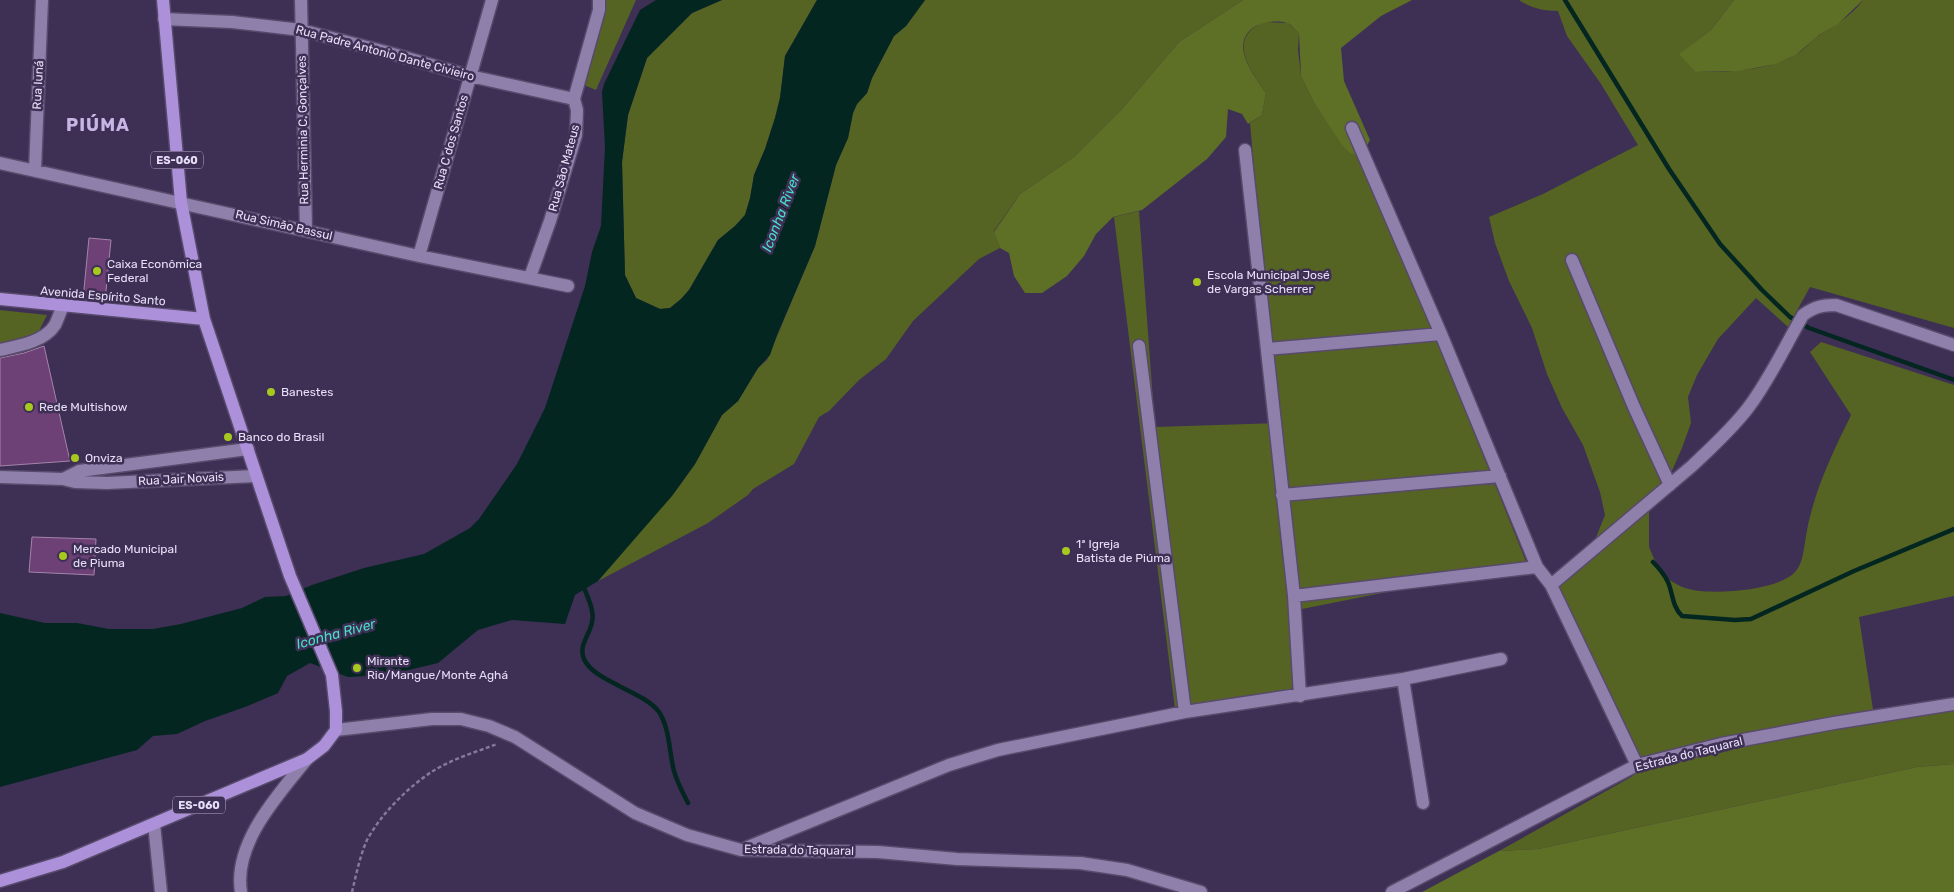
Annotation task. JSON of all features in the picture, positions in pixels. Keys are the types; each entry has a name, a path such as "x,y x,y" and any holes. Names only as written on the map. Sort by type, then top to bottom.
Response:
{"main road":[{"name":"ES-060","path":"0,881 63,862 307,759 324,746 336,730 332,675 290,576 204,319 181,202 163,0"},
{"name":"Avenida Espírito Santo","path":"0,299 204,319"}],"street":[{"name":"Rua Iuná","path":"35,170 42,0"},
{"name":"Rua Herminia C. Gonçalves","path":"302,0 301,30 306,229"},
{"name":"Rua C dos Santos","path":"419,256 492,0"},
{"name":"Rua São Mateus","path":"530,277 550,221 576,135 577,110 574,99 599,10 599,0"},
{"name":"Rua Padre Antonio Dante Civieiro","path":"164,19 232,22 301,30 470,76 574,99"},
{"path":"1352,128 1442,334 1537,567 1551,585 1637,765"},
{"path":"1244,150 1294,596 1300,696"},
{"name":"Rua Simão Bassul","path":"0,163 306,229 419,256 568,286"},
{"path":"1572,260 1634,408 1670,485"},
{"path":"1551,585 1698,461 1748,409 1774,370 1804,315 1811,309 1822,305 1836,304 1954,345"},
{"path":"0,350 17,346 44,335 56,324 63,306"},
{"path":"1267,349 1442,334"},
{"path":"1140,346 1185,712"},
{"name":"Rua Jair Novais","path":"63,479 79,471 248,449"},
{"path":"106,468 107,483"},
{"name":"Rua Jair Novais","path":"0,477 63,479 75,482 107,483 256,476"},
{"path":"1282,495 1500,476"},
{"path":"1294,596 1537,567"},
{"path":"741,850 949,765 998,750 1185,712 1403,680 1501,659"},
{"path":"1403,680 1423,803"},
{"name":"Estrada do Taquaral","path":"1392,892 1637,765 1721,744 1834,723 1954,704"},
{"name":"Estrada do Taquaral","path":"336,730 432,718 461,718 489,726 515,737 635,813 687,835 741,850 878,852 956,859 1080,863 1127,870 1201,892"},
{"path":"241,892 239,882 248,843 267,808 307,759"},
{"path":"154,824 160,892"}],"path":[{"path":"352,892 368,840 383,818 406,792 433,771 463,756 515,737"}],"green space":[{"path":"606,0 636,0 596,90 579,83"},
{"path":"722,0 817,0 785,56 780,98 775,118 754,175 745,215 718,240 689,290 681,299 670,308 660,309 636,298 625,275 622,162 628,115 647,58 692,13"},
{"path":"925,0 1243,0 1179,42 1121,110 1074,157 1020,194 994,231 1000,248 979,259 913,321 886,359 859,380 829,411 819,417 794,464 753,489 748,495 708,523 598,581 677,489 695,464 722,415 738,401 758,368 767,360 815,246 836,165 848,138 853,113 857,104 867,93 872,78 894,36 906,26"},
{"path":"1243,0 1412,0 1381,16 1341,48 1344,81 1370,140 1361,157 1350,153 1342,145 1314,103 1301,76 1299,33 1292,26 1281,22 1268,22 1256,26 1247,34 1243,47 1246,61 1266,93 1262,115 1248,124 1242,114 1228,109 1226,137 1207,159 1142,210 1113,217 1096,234 1084,256 1067,276 1042,293 1025,293 1014,276 1009,253 1000,248 994,232 1020,194 1074,157 1121,110 1179,42"},
{"path":"1519,0 1734,0 1711,30 1680,54 1695,72 1720,72 1746,70 1771,65 1798,54 1817,36 1844,19 1863,0 1954,0 1954,328 1810,287 1788,327 1756,298 1718,339 1697,375 1688,397 1691,423 1682,448 1671,473 1654,493 1649,514 1649,547 1661,575 1682,587 1696,590 1710,592 1759,588 1774,584 1798,569 1818,489 1851,415 1810,352 1821,342 1954,385 1954,596 1859,617 1874,716 1954,702 1954,764 1917,767 1538,849 1499,851 1633,776 1556,582 1591,550 1605,515 1600,492 1583,445 1562,408 1547,374 1532,328 1509,281 1495,243 1489,217 1543,194 1638,145 1601,84 1567,36 1558,11 1537,8"},
{"path":"1734,0 1863,0 1838,24 1819,35 1796,55 1776,64 1739,71 1695,72 1679,54 1711,30"},
{"path":"1264,22 1288,23 1299,33 1298,50 1301,76 1314,103 1327,122 1362,155 1527,564 1302,609 1290,701 1176,717 1114,217 1139,211 1155,427 1277,423 1250,123 1262,115 1266,93 1251,71 1244,54 1246,37 1251,30"},
{"path":"0,310 47,315 37,335 0,343"},
{"path":"1954,764 1954,892 1422,892 1499,851 1538,849 1917,767"}],"water":[{"name":"Iconha River","path":"656,0 722,0 692,13 647,58 628,115 622,162 625,275 636,298 660,309 670,308 681,299 689,290 718,240 745,215 754,175 775,118 780,98 785,56 817,0 925,0 906,26 894,36 872,78 867,93 857,104 853,113 848,138 836,165 815,246 770,355 758,368 738,401 722,415 695,464 672,496 598,581 575,595 565,624 512,620 478,630 438,663 388,675 348,677 310,663 287,676 278,693 245,707 205,721 177,734 153,736 137,750 0,787 0,613 45,623 77,623 109,629 153,629 181,624 242,608 265,597 286,596 312,585 364,568 424,554 470,528 479,519 517,464 545,408 585,286 592,252 601,226 605,147 602,92 604,84 640,10"}],"building":[{"name":"Caixa Econômica Federal","path":"89,238 111,240 105,301 83,299"},
{"name":"Rede Multishow","path":"44,346 70,461 0,466 0,358"},
{"name":"Mercado Municipal de Piuma","path":"32,537 96,539 94,575 29,572"}],"waterway":[{"path":"1565,0 1669,169 1720,244 1762,290 1790,317 1809,328 1954,380"},
{"path":"1653,562 1670,586 1674,604 1682,616 1735,620 1751,619 1854,571 1954,529"},
{"path":"583,585 593,618 582,649 584,659 589,667 598,674 642,698 659,712 667,733 675,775 688,803"}],"place":[{"name":"Caixa Econômica Federal","path":"97,271"},
{"name":"Escola Municipal José de Vargas Scherrer","path":"1197,282"},
{"name":"Banestes","path":"271,392"},
{"name":"Rede Multishow","path":"29,407"},
{"name":"Banco do Brasil","path":"228,437"},
{"name":"Onviza","path":"75,458"},
{"name":"1ª Igreja Batista de Piúma","path":"1066,551"},
{"name":"Mercado Municipal de Piuma","path":"63,556"},
{"name":"Mirante Rio/Mangue/Monte Aghá","path":"357,668"}],"district":[{"name":"PIÚMA","path":"98,125"}]}
